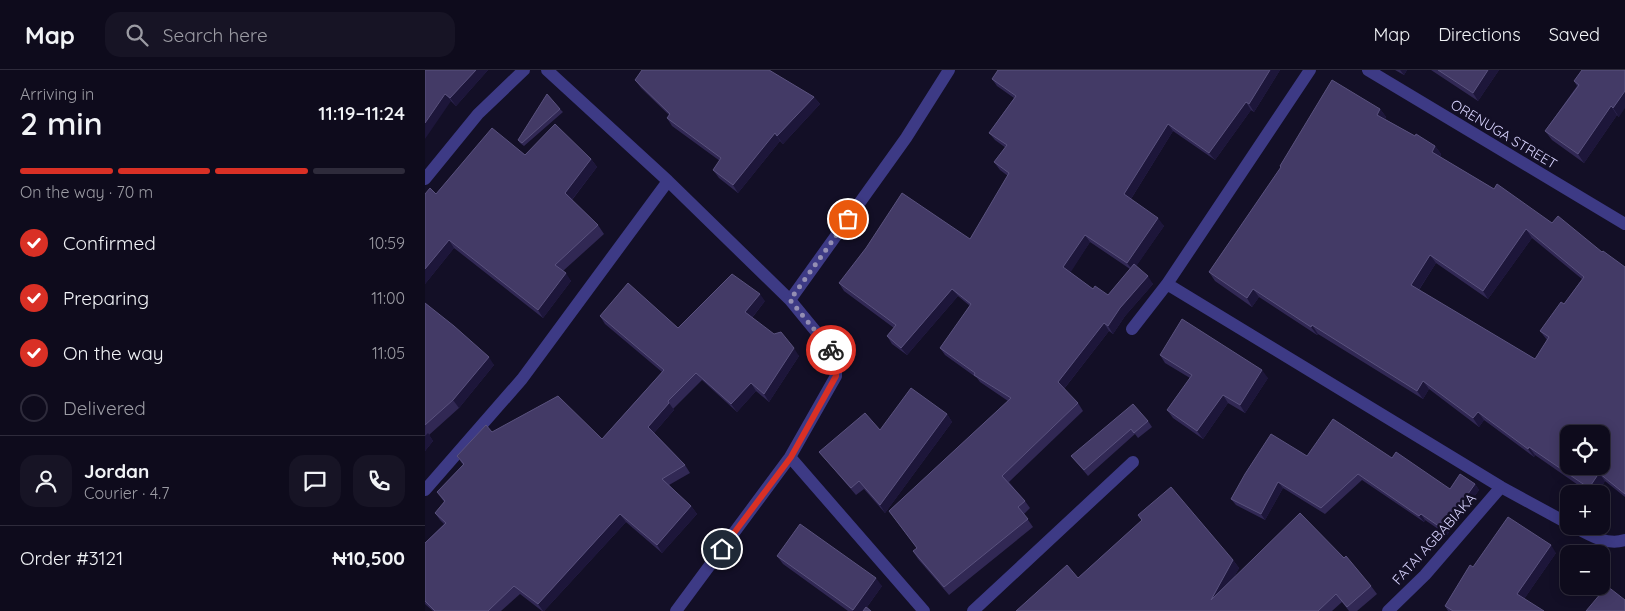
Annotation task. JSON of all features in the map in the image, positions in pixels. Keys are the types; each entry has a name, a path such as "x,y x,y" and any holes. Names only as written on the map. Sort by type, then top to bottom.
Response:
{"street":[{"path":"425,179 478,114 524,70"},
{"path":"547,70 668,181 790,300 836,356 836,376 791,457 676,611"},
{"path":"790,300 906,138 949,70"},
{"path":"1132,328 1167,284 1310,70"},
{"name":"ORENUGA STREET","path":"1368,70 1625,224"},
{"path":"425,490 522,380 668,181"},
{"path":"1167,284 1501,487 1560,519"},
{"path":"791,457 925,611"},
{"path":"973,611 1133,462"},
{"name":"FATAI AGBABIAKA","path":"1388,611 1425,575 1501,487"},
{"path":"1590,535 1597,539 1620,542 1625,540"}],"building":[{"path":"425,70 476,70 450,98 445,94 425,123"},
{"path":"642,70 769,70 814,97 777,136 775,133 733,185 713,170 721,158 667,118 670,114 635,80"},
{"path":"998,70 1270,70 1249,104 1246,102 1209,153 1168,124 1124,194 1158,218 1127,263 1085,235 1063,267 1093,289 1095,286 1108,295 1134,264 1148,276 1120,308 1108,326 1104,323 1058,382 1078,403 1002,476 1025,501 1018,507 1028,519 944,587 913,551 917,548 889,511 1011,398 974,375 975,373 940,348 971,304 952,289 901,348 887,336 896,325 839,283 866,248 902,193 970,239 1009,173 994,162 1007,145 989,133 1016,96 992,79"},
{"path":"1438,70 1488,70 1473,93"},
{"path":"1582,70 1625,70 1625,91 1613,108 1611,106 1578,154 1545,131 1579,85 1574,81"},
{"path":"1332,80 1380,109 1377,115 1415,136 1416,134 1435,146 1432,152 1494,189 1497,184 1552,223 1558,216 1602,252 1625,267 1625,494 1601,475 1610,475 1610,425 1560,425 1560,468 1529,447 1528,449 1478,412 1473,418 1423,381 1417,391 1312,325 1311,327 1253,289 1247,298 1209,272 1281,167","holes":["1526,229 1584,277 1564,304 1561,302 1540,331 1549,337 1535,359 1411,285 1430,255 1483,291"]},
{"path":"547,94 560,109 522,143 518,140"},
{"path":"555,124 591,159 565,193 598,225 555,265 566,273 538,310 449,240 425,269 425,194 430,188 436,194 492,128 525,155"},
{"path":"732,274 760,294 745,312 774,334 781,332 794,348 764,394 751,383 731,404 696,373 668,401 669,403 648,427 685,465 662,479 691,506 657,545 620,514 538,604 514,586 488,611 435,611 425,601 425,543 446,523 435,513 445,501 437,492 464,464 457,456 486,425 492,432 558,396 602,439 664,370 600,316 628,283 678,328"},
{"path":"425,303 489,357 453,400 425,425"},
{"path":"1182,319 1262,370 1240,405 1223,395 1197,431 1167,410 1192,375 1160,355"},
{"path":"911,388 947,414 880,505 859,481 851,488 819,452 865,413 880,430"},
{"path":"1133,404 1148,421 1134,433 1131,429 1084,470 1071,456"},
{"path":"1333,419 1392,458 1396,452 1450,489 1460,474 1475,484 1443,529 1421,514 1419,516 1358,474 1321,508 1278,482 1261,514 1231,499 1271,434 1307,456"},
{"path":"1570,475 1598,475 1591,485 1585,485"},
{"path":"1171,487 1233,560 1211,600 1300,513 1344,558 1346,556 1371,586 1347,607 1336,594 1318,611 1016,611 1067,565 1078,578 1142,520 1138,515"},
{"path":"1508,517 1551,545 1517,594 1544,611 1453,611 1445,606 1470,565 1473,567"},
{"path":"800,524 876,578 853,610 777,556"},
{"path":"1610,588 1625,600 1625,611 1586,611 1599,595 1610,595"},
{"path":"866,607 871,611 863,611"}],"way so far":[{"path":"831,350 790,300 848,219"}],"route":[{"path":"722,549 791,457 836,376 836,356 831,350"}]}
